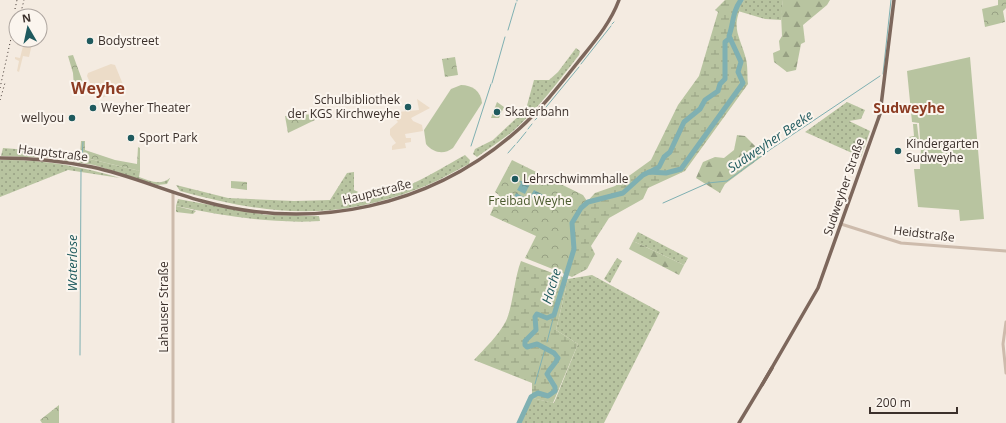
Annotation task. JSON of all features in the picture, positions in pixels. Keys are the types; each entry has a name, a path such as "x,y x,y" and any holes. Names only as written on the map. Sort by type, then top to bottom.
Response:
{"main road":[{"name":"Hauptstraße","path":"0,158 51,161 93,167 203,201 248,211 304,215 364,208 424,190 477,162 503,143 526,122 558,87 598,37 619,0"},
{"name":"Sudweyher Straße","path":"739,423 818,288 882,107 894,0"}],"street":[{"name":"Lahauser Straße","path":"173,192 173,423"},
{"name":"Heidstraße","path":"841,224 901,243 1006,251"},
{"path":"1006,322 1003,344 1006,373"}],"green space":[{"path":"725,0 744,0 737,18 737,31 747,62 748,84 685,171 648,188 643,199 609,218 591,246 595,254 587,269 572,277 565,274 573,249 572,218 595,193 615,186 651,160 678,105 699,76 718,12 715,10"},
{"path":"744,0 783,0 781,20 765,19 738,11"},
{"path":"783,0 830,0 827,5 803,25 805,42 801,44 796,70 787,72 774,62 773,53 780,50 779,41 782,36 781,14"},
{"path":"998,0 1006,0 1006,8 1003,11 1005,22 985,27 982,9 998,5"},
{"path":"576,48 580,51 579,55 530,114 512,132 499,142 477,157 473,154 475,149 493,140 526,109 534,80 549,80 558,72"},
{"path":"73,55 84,85 74,87 73,73 68,56"},
{"path":"455,57 458,75 445,77 442,59"},
{"path":"970,57 984,219 960,221 959,210 918,207 914,169 920,169 921,147 915,144 920,139 919,123 912,122 907,71"},
{"path":"461,85 469,86 478,92 482,103 453,148 446,152 435,151 426,144 424,130 451,89"},
{"name":"Skaterbahn","path":"497,102 504,107 499,118 491,118"},
{"path":"847,102 865,110 861,119 849,121 870,131 861,157 805,132"},
{"path":"316,114 317,119 288,133 285,116"},
{"path":"913,124 917,124 919,140 915,144 910,145 909,137 914,136"},
{"path":"737,135 745,136 764,155 725,184 720,193 696,178 703,162 715,157 724,158 734,150"},
{"path":"81,141 85,141 85,150 115,160 137,164 138,147 140,148 140,171 90,159 80,154"},
{"path":"3,148 80,154 90,159 140,171 139,177 151,181 162,182 170,178 167,184 157,185 94,165 51,158 1,156"},
{"path":"465,155 470,160 469,164 426,186 389,199 358,206 329,210 271,210 212,199 180,191 176,185 228,198 294,201 330,200 347,173 354,172 354,190 367,194 380,194 411,184"},
{"path":"0,160 61,164 120,178 68,170 0,197"},
{"name":"Freibad Weyhe","path":"512,160 583,195 587,201 579,209 573,220 572,250 565,274 525,258 536,236 490,215 499,195 495,192"},
{"path":"231,181 247,182 247,190 231,188"},
{"path":"178,199 266,215 319,216 320,221 302,222 266,220 230,216 176,206"},
{"path":"176,206 196,211 193,214 176,212"},
{"path":"638,232 688,258 684,265 633,241"},
{"path":"633,241 684,265 679,275 629,249"},
{"path":"617,258 622,261 610,283 604,279"},
{"path":"521,261 568,279 556,330 578,344 553,403 532,398 532,383 474,360 495,337 506,321"},
{"path":"592,275 660,312 604,423 521,423 532,398 554,403 578,344 556,330 568,279"},
{"path":"59,405 59,423 42,423 40,420"}],"shaded area":[{"path":"22,48 31,48 29,57 23,56 19,72 17,71 19,61 15,59 15,57 20,58"},
{"path":"111,64 115,65 124,87 123,90 99,99 97,98 87,76 88,73"},
{"path":"417,99 430,108 411,118 413,121 422,125 423,131 405,134 406,138 411,138 411,142 405,143 406,148 392,150 392,146 396,143 390,135 390,129 398,122 393,116 388,116 387,113 419,110"}],"water":[{"path":"518,180 530,184 525,194 517,190 521,183"},
{"path":"534,190 553,200 550,207 530,197"},
{"path":"516,193 524,197 519,207 511,203"}],"waterway":[{"name":"Hache","path":"519,423 531,397 538,393 548,396 555,391 555,387 547,374 558,358 554,353 537,344 527,347 525,345 525,341 536,330 535,317 537,314 547,318 554,315 574,249 572,223 581,208 588,202 623,193 643,175 649,172 666,173 681,169 743,83 738,72 741,62 729,36 735,13 741,0"},
{"name":"Sudweyher Beeke","path":"883,74 891,0"},
{"path":"508,30 516,3"},
{"path":"581,64 611,26"},
{"path":"492,83 505,37"},
{"name":"Hache","path":"650,172 659,167 664,157 670,152 684,122 700,109 705,100 718,91 720,84 725,79 725,42 730,38"},
{"path":"542,112 579,67"},
{"name":"Sudweyher Beeke","path":"663,203 708,183 727,181 771,149 880,76"},
{"path":"471,146 491,84"},
{"path":"535,120 540,115"},
{"path":"528,129 532,124"},
{"path":"517,143 526,132"},
{"name":"Waterlose","path":"82,160 83,142"},
{"path":"508,153 515,145"},
{"name":"Waterlose","path":"80,355 81,170"},
{"path":"547,342 554,315"},
{"path":"535,384 545,349"},
{"name":"Hache","path":"531,397 533,393"}],"railway":[{"path":"15,8 17,0"},
{"path":"22,8 24,0"},
{"path":"0,88 9,48"},
{"path":"0,100 5,83"}],"place":[{"name":"Bodystreet","path":"90,41"},
{"name":"Schulbibliothek der KGS Kirchweyhe","path":"408,107"},
{"name":"Weyher Theater","path":"93,108"},
{"name":"Skaterbahn","path":"497,112"},
{"name":"wellyou","path":"72,118"},
{"name":"Sport Park","path":"131,138"},
{"name":"Kindergarten Sudweyhe","path":"898,151"},
{"name":"Lehrschwimmhalle","path":"515,179"}],"district":[{"name":"Weyhe","path":"98,88"},
{"name":"Sudweyhe","path":"909,108"}]}
